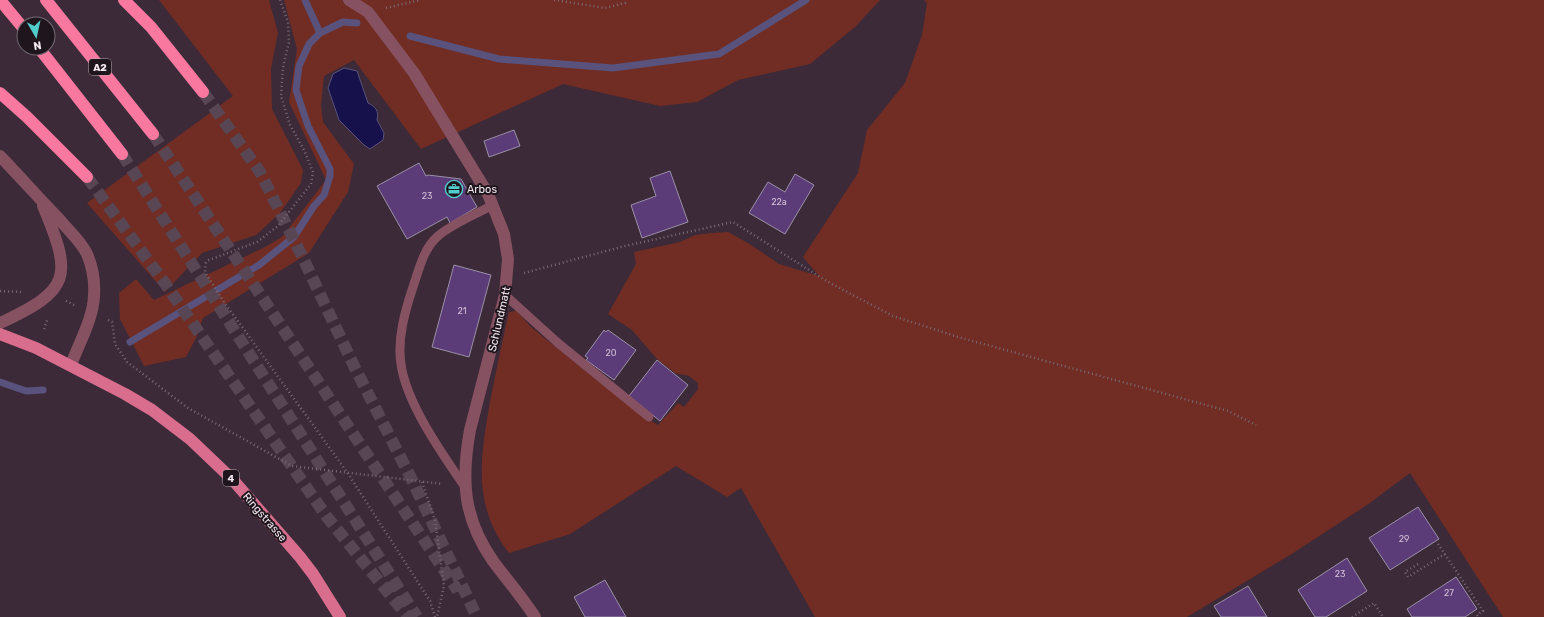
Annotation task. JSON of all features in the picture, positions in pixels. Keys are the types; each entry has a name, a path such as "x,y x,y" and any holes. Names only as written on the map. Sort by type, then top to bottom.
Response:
{"highway":[{"path":"0,0 16,19"},
{"name":"A2","path":"46,0 153,134"},
{"path":"124,0 151,27 203,92"},
{"path":"45,56 122,154"},
{"path":"0,93 87,177"}],"main road":[{"name":"4","path":"0,334 36,348 73,366"},
{"name":"Ringstrasse","path":"73,366 152,410 172,424 212,459 233,480 300,557 313,574 340,617"}],"street":[{"name":"Schlundmatt","path":"349,0 368,12 414,73 488,194 504,234 507,247 508,277 505,295 470,430 464,472 465,487 470,512 478,537 493,561 535,617"},
{"path":"0,156 76,238 86,253 94,277 94,297 91,313 73,366"},
{"path":"0,323 37,304 50,294 57,286 60,279 62,261 55,237 38,196"}],"lane":[{"path":"465,487 441,452 404,379 401,365 401,333 408,302 424,255 431,244 437,237 446,231 493,205"},
{"path":"505,295 558,344 649,417"}],"path":[{"path":"280,0 288,22 289,42 283,67 281,96 290,125 304,150 313,172 311,184 278,226 258,242 209,260 206,263 205,272 224,302 347,472 430,601 436,617"},
{"path":"368,12 420,0"},
{"path":"554,0 605,8 625,3 626,0"},
{"path":"508,277 625,246 733,222 828,282 893,316 958,337 1228,411 1256,425"},
{"path":"0,291 21,292 34,286 112,322 115,344 127,362 188,408 292,466 465,487"},
{"path":"422,482 435,520 444,586 436,617"},
{"path":"1438,544 1483,611 1477,615 1478,617"},
{"path":"1418,564 1405,572 1408,577 1445,554"},
{"path":"1352,617 1374,603 1383,617"}],"shaded area":[{"path":"159,0 269,0 278,33 271,69 272,109 303,170 301,183 280,213 256,235 202,253 165,292 87,203 233,96"},
{"path":"284,0 880,0 856,26 810,64 738,80 697,102 660,106 563,84 421,149 354,60 324,76 321,105 323,122 354,164 348,192 309,253 203,318 196,338 186,357 144,366 120,319 119,293 136,279 154,300 265,247 282,237 326,180 289,102 297,49"},
{"path":"924,0 1544,0 1544,617 1503,617 1410,473 1367,505 1290,555 1187,617 815,617 741,488 727,497 676,466 570,534 509,553 497,535 489,518 484,501 482,465 483,446 489,407 509,312 517,311 529,325 542,336 637,412 658,425 678,403 684,407 698,389 698,383 689,376 675,373 657,359 632,330 608,314 636,264 634,252 680,242 695,235 728,232 748,243 779,264 819,276 803,257 858,173 867,130 905,83 922,35 927,3"},
{"path":"344,68 357,71 368,103 373,106 378,114 377,120 384,133 383,140 370,149 339,120 328,88 333,74"}],"building":[{"path":"514,130 520,146 489,157 484,141"},
{"path":"419,163 426,176 461,179 477,207 450,223 447,217 407,239 377,186"},
{"path":"670,171 688,222 642,238 631,205 656,196 650,178"},
{"path":"795,174 814,185 785,234 749,213 768,182 785,192"},
{"path":"454,265 491,275 469,357 432,347"},
{"path":"604,330 606,332 608,330 636,350 614,380 586,360 588,358 585,356"},
{"path":"657,360 688,385 660,421 629,396"},
{"path":"1418,507 1439,539 1390,570 1369,538"},
{"path":"1347,558 1367,591 1326,617 1315,617 1298,590"},
{"path":"1456,577 1477,609 1465,617 1412,617 1407,609"},
{"path":"605,580 626,617 585,617 574,597"},
{"path":"1248,586 1267,617 1221,617 1214,606"}],"waterway":[{"path":"305,0 320,33"},
{"path":"410,36 499,59 613,68 719,54 806,0"},
{"path":"130,342 259,265 294,237 314,206 324,195 330,176 330,169 308,126 296,90 299,66 309,44 320,33 343,22 357,23"},
{"path":"0,382 26,391 43,390"}],"tunnel":[{"path":"203,92 260,172 354,366 412,480 477,617"},
{"path":"153,134 458,591"},
{"path":"122,154 417,617"},
{"path":"87,177 164,282 327,517 408,617"}],"place":[{"name":"Arbos","path":"454,189"}]}
